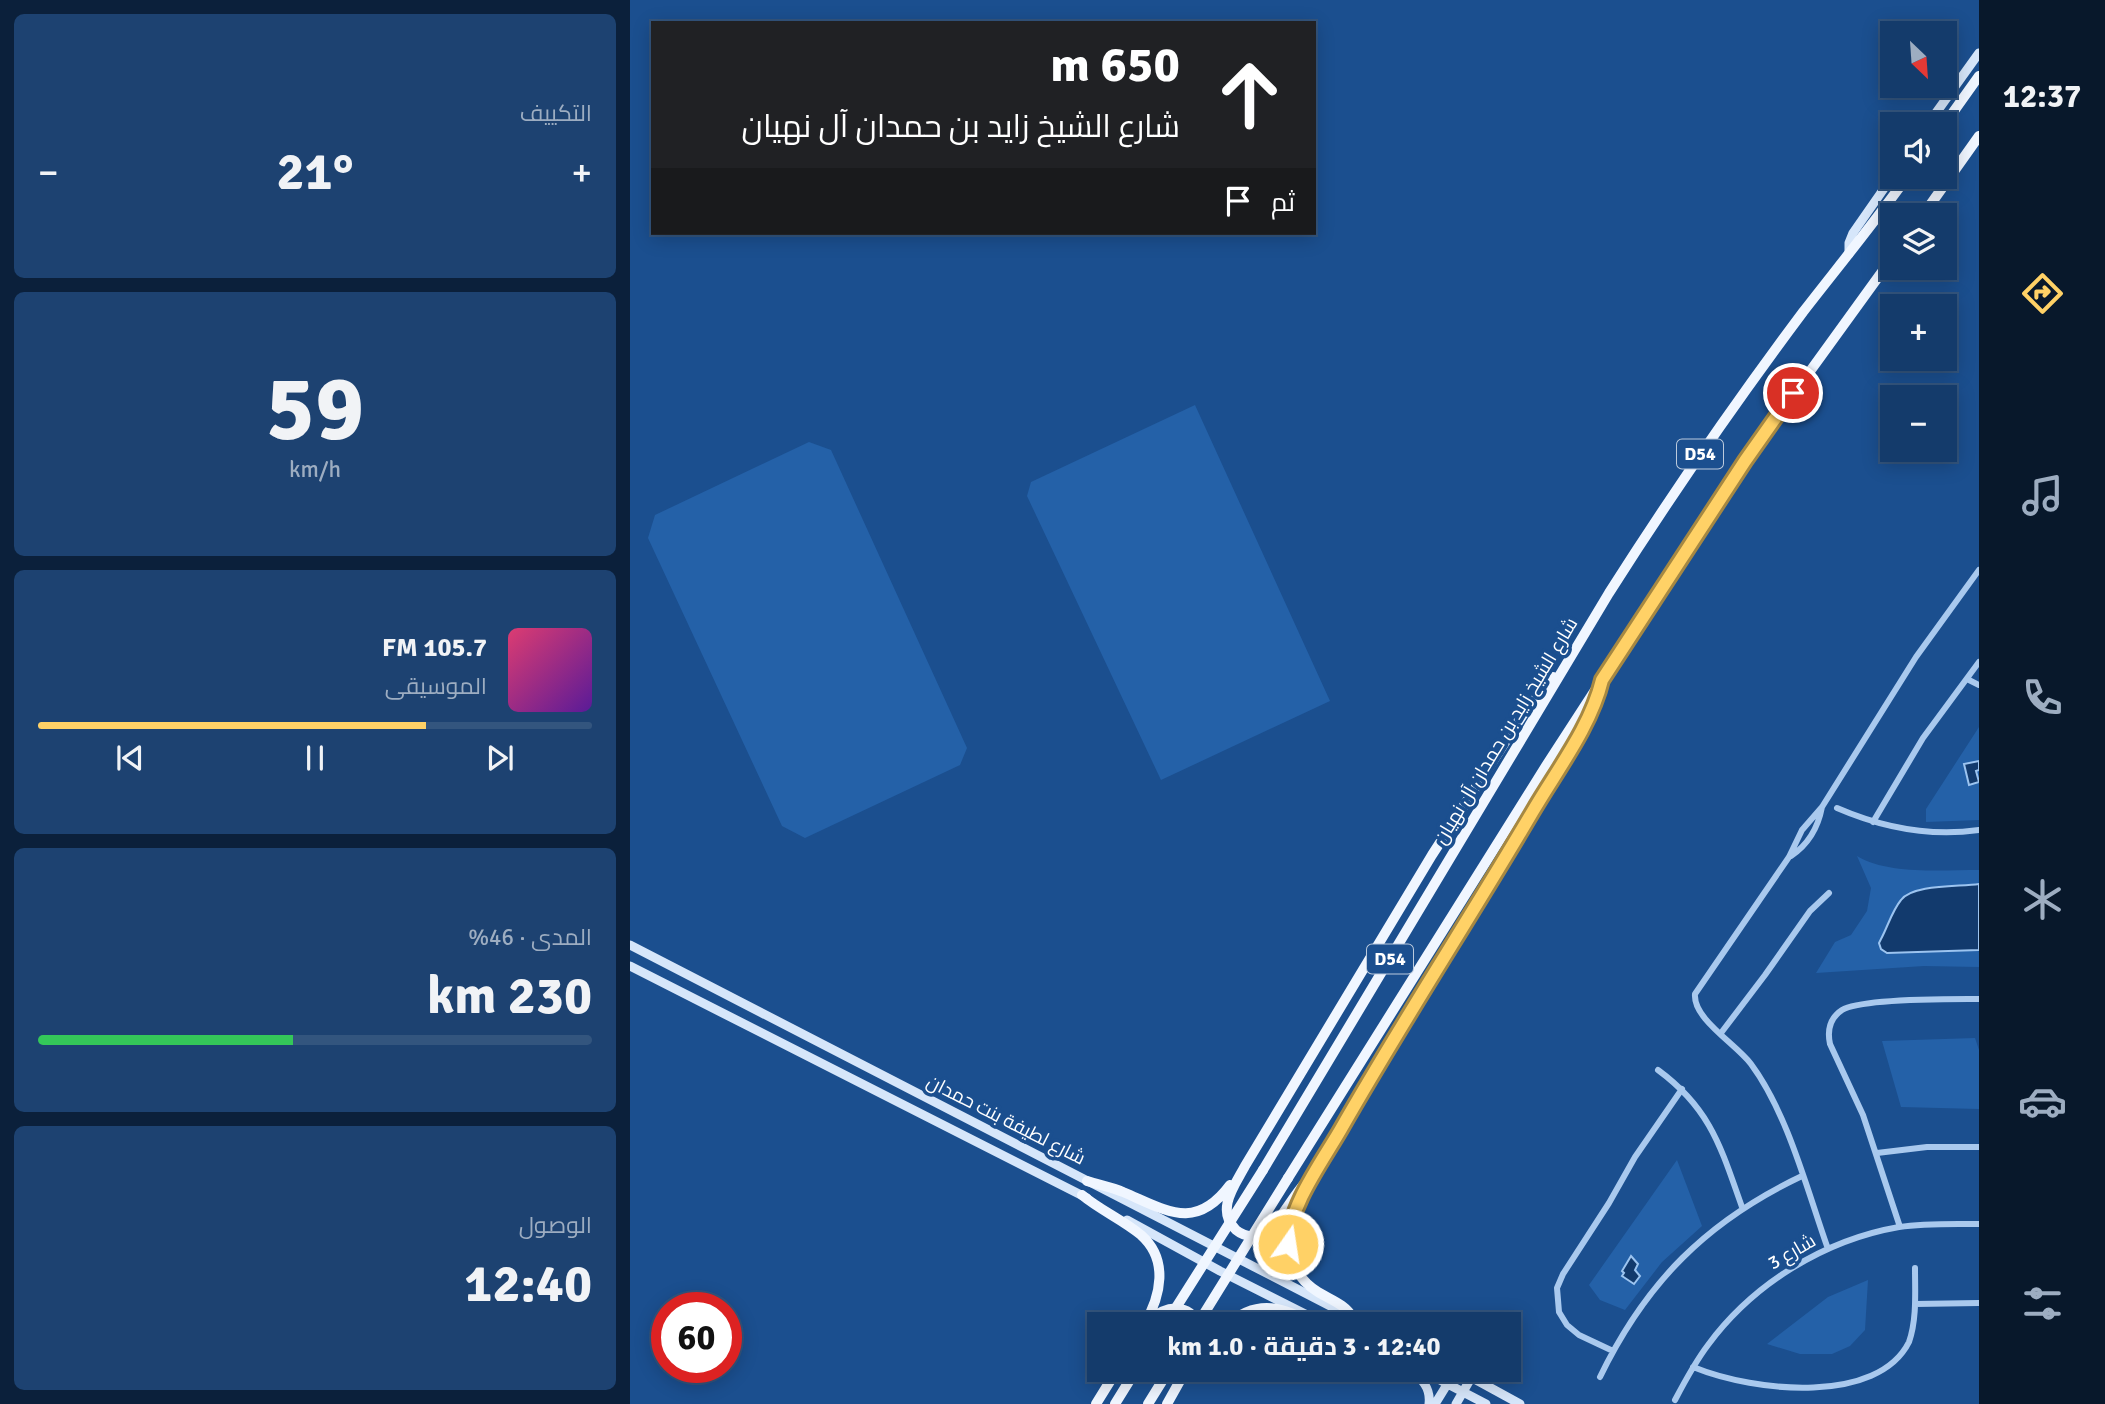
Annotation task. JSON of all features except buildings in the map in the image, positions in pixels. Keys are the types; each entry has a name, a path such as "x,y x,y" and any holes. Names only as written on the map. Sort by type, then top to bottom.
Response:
{"main road":[{"path":"1936,112 1979,50"},
{"path":"1953,112 1979,76"},
{"path":"1932,203 1979,136"},
{"path":"1849,254 1853,233 1884,189"},
{"name":"شارع الشيخ زايد بن حمدان آل نهيان","path":"1173,1312 1263,1170 1573,652 1684,477 1796,322 1898,189"},
{"name":"D54","path":"1206,1312 1602,680 1745,461 1880,275"},
{"path":"1315,1174 1300,1186 1272,1229 1264,1234 1242,1234 1232,1224 1226,1208 1230,1193 1245,1166 1432,855 1528,707 1573,652"},
{"path":"1348,1312 1342,1305 1309,1286 1298,1274 1288,1244 1289,1227 1295,1212 1371,1075 1569,751 1602,680"},
{"name":"شارع لطيفة بنت حمدان","path":"630,945 1341,1312"},
{"name":"شارع لطيفة بنت حمدان","path":"630,966 1082,1195 1301,1312"},
{"path":"1087,1181 1122,1192 1161,1210 1184,1213 1207,1207 1217,1200 1245,1166"},
{"path":"1082,1195 1104,1213 1138,1233 1157,1258 1160,1288 1152,1312"},
{"path":"1249,1312 1268,1307 1293,1312"},
{"path":"1159,1312 1173,1308 1189,1312"},
{"path":"1096,1404 1110,1382"},
{"path":"1115,1404 1129,1382"},
{"path":"1148,1404 1162,1382"},
{"path":"1167,1404 1180,1382"},
{"path":"1424,1382 1429,1404"},
{"path":"1444,1382 1486,1404"},
{"path":"1455,1404 1468,1382"},
{"path":"1480,1382 1520,1404"},
{"path":"1435,1404 1448,1384"}],"street":[{"path":"1828,1249 1782,1119 1769,1091 1748,1061 1698,1011 1696,990 1728,949 1789,857 1802,830 1822,807 1916,657 1979,570"},
{"path":"1873,822 1923,738 1979,662"},
{"path":"1967,679 1979,685"},
{"path":"1789,857 1812,836 1822,807"},
{"path":"1837,808 1873,822 1923,832 1979,830"},
{"path":"1721,1033 1810,911 1829,893"},
{"path":"1900,1227 1857,1100 1830,1044 1829,1030 1835,1017 1853,1006 1913,1000 1979,999"},
{"path":"1658,1070 1682,1089 1709,1124 1742,1207"},
{"path":"1613,1351 1579,1335 1567,1325 1559,1312 1557,1288 1642,1146 1682,1089"},
{"path":"1877,1153 1927,1147 1979,1147"},
{"path":"1600,1377 1638,1309 1668,1271 1703,1237 1742,1207 1802,1176"},
{"name":"شارع 3","path":"1675,1400 1693,1367 1723,1326 1741,1307 1781,1275 1828,1249 1862,1236 1900,1227 1979,1224"},
{"path":"1888,1376 1901,1359 1910,1339 1915,1268"},
{"path":"1914,1304 1979,1303"},
{"path":"1693,1367 1730,1382 1792,1396"}],"shaded area":[{"path":"1195,405 1330,701 1161,780 1027,496 1031,482"},
{"path":"809,442 831,450 967,748 960,765 805,838 782,826 648,538 655,515"},
{"path":"1979,727 1979,820 1926,822 1926,809"},
{"path":"1979,761 1979,770 1976,771 1979,782 1969,785 1964,764"},
{"path":"1857,856 1900,869 1979,870 1979,967 1924,966 1816,973 1835,942 1851,935 1867,911 1871,888"},
{"path":"1979,884 1979,950 1887,953 1881,949 1879,943 1901,900 1907,895 1937,887"},
{"path":"1975,1038 1979,1050 1979,1109 1901,1107 1882,1041"},
{"path":"1677,1160 1702,1226 1662,1262 1625,1310 1600,1300 1589,1285"},
{"path":"1631,1256 1638,1264 1635,1270 1640,1276 1634,1284 1622,1276"},
{"path":"1868,1280 1865,1330 1850,1346 1832,1354 1800,1354 1767,1344 1828,1297"}],"route":[{"path":"1288,1244 1292,1219 1315,1174 1371,1075 1476,907 1572,744 1602,680 1675,566 1793,393"}]}
